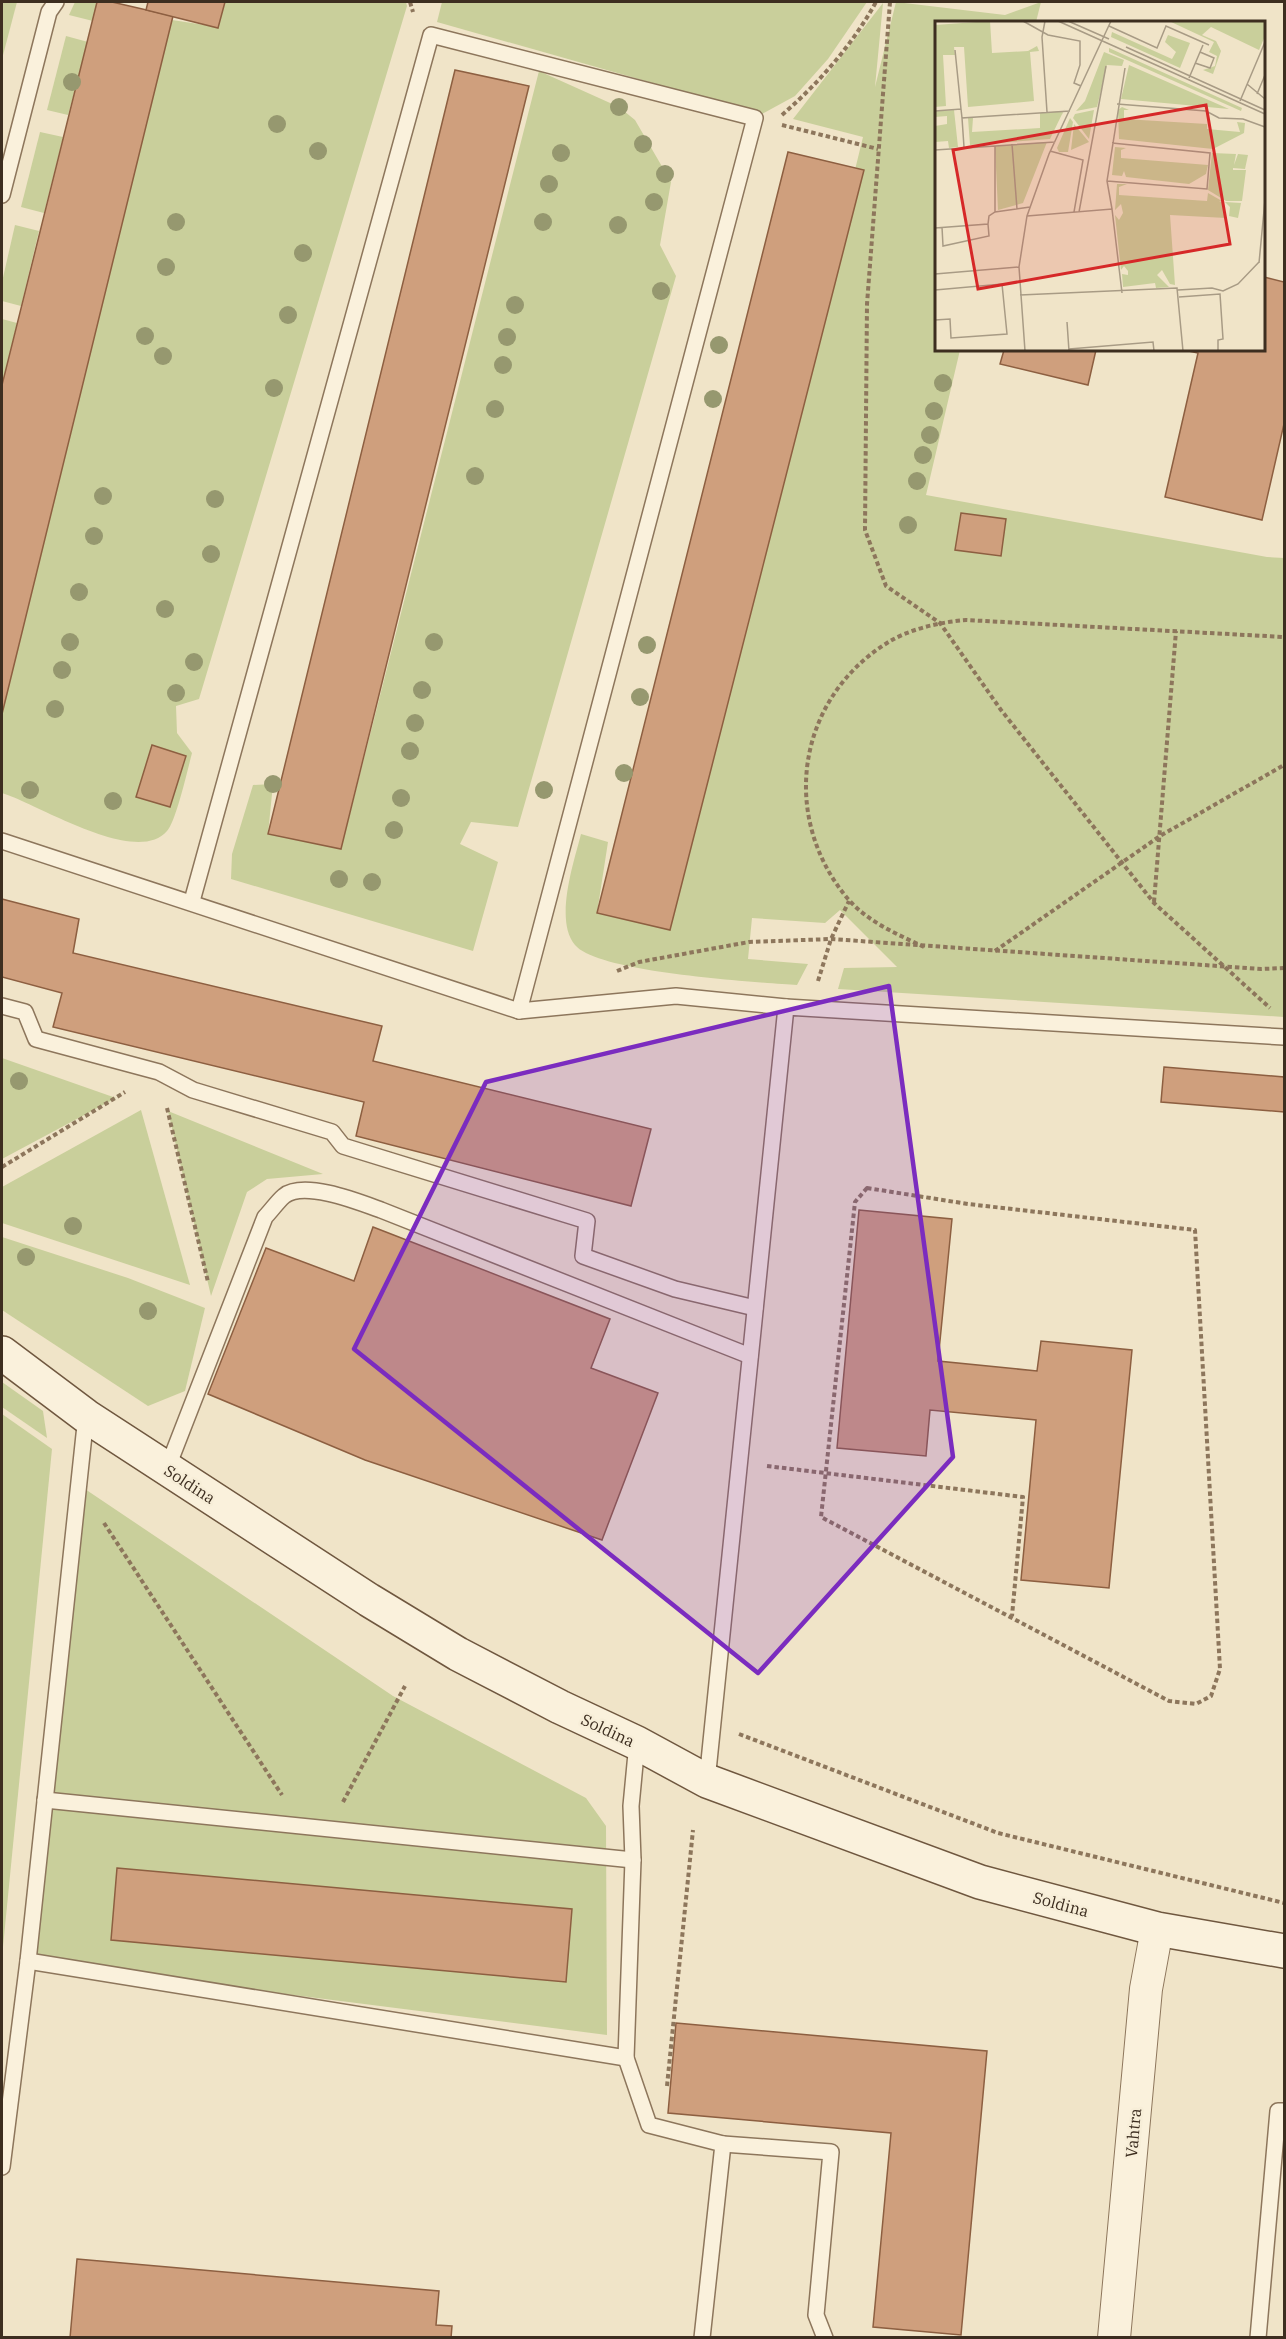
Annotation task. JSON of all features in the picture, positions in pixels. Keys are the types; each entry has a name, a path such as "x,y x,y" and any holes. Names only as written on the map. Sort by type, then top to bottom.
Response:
{"street":[{"name":"Soldina","path":"2,1353 86,1416 369,1600 458,1654 560,1707 637,1743 707,1781 968,1879 1157,1929 1284,1951"},
{"name":"Vahtra","path":"1114,2337 1146,1989 1157,1929"}],"lane":[{"path":"2,195 49,12 56,2"},
{"path":"192,901 431,35 755,118 519,1011"},
{"path":"2,841 192,901 519,1011 676,996 786,1007 1284,1037"},
{"path":"2,1006 25,1012 36,1039 159,1072 193,1090 332,1132 343,1146 587,1221 582,1256 675,1289 754,1308"},
{"path":"707,1781 786,1007"},
{"path":"167,1469 265,1217 285,1195 297,1191 336,1195 381,1210 750,1356"},
{"path":"2,2167 28,1961 86,1416"},
{"path":"637,1743 631,1806 633,1860 626,2058 649,2126 723,2144 831,2152 816,2315 825,2337"},
{"path":"45,1800 633,1860"},
{"path":"28,1961 626,2058"},
{"path":"1258,2337 1278,2111 1284,2112"},
{"path":"702,2337 723,2144"}],"path":[{"path":"773,123 802,98 854,38 876,2"},
{"path":"890,2 867,304 865,531 886,586 940,622 1001,710 1154,903 1226,966 1276,1014"},
{"path":"755,118 878,149"},
{"path":"924,947 876,923 849,901 831,876 816,849 806,812 805,774 818,721 844,678 888,642 940,622 966,620 1284,637"},
{"path":"1154,903 1176,632"},
{"path":"994,951 1160,836 1284,765"},
{"path":"809,1008 831,939 849,901"},
{"path":"606,975 639,962 749,942 831,939 924,947 1284,968"},
{"path":"2,1167 159,1072 220,1332"},
{"path":"867,1188 968,1204 1195,1230 1220,1668 1211,1696 1196,1704 1169,1701 1012,1616 821,1517 855,1202 867,1188"},
{"path":"740,1462 1023,1497 1012,1616"},
{"path":"79,1485 302,1827"},
{"path":"328,1830 405,1686"},
{"path":"713,1724 998,1833 1284,1903"},
{"path":"663,2129 693,1830"}],"highlighted area":[{"path":"889,986 953,1457 758,1673 354,1349 486,1082"}],"green space":[{"path":"2,2 17,2 2,59"},
{"path":"75,2 98,2 93,21 69,15"},
{"path":"225,2 406,2 407,6 199,699 176,706 177,733 192,753 178,806 167,831 152,840 133,842 86,830 2,793 2,714 172,20 218,27"},
{"path":"442,2 867,2 828,59 795,96 762,114 437,22"},
{"path":"896,2 1005,15 1041,2 1036,21 935,21 935,351 960,351 926,495 1267,557 1284,558 1284,1017 838,989 844,968 897,967 840,910 825,923 752,918 748,959 808,964 797,985 679,974 614,963 589,955 575,945 569,934 566,906 570,875 581,834 608,842 597,913 670,930 863,137 793,119 883,3 875,87"},
{"path":"66,36 88,42 68,115 47,110"},
{"path":"539,71 619,107 635,120 671,182 660,245 676,276 518,827 471,822 460,844 498,862 473,951 231,879 232,854 253,785 273,784 268,834 341,849"},
{"path":"40,132 63,137 44,213 21,207"},
{"path":"15,225 39,231 21,306 2,301 2,282"},
{"path":"2,319 17,323 2,385"},
{"path":"2,1058 116,1098 2,1159"},
{"path":"141,1110 190,1285 2,1223 2,1187"},
{"path":"168,1111 323,1174 267,1179 247,1192 211,1296"},
{"path":"2,1237 128,1278 205,1308 185,1391 148,1406 2,1310"},
{"path":"2,1382 43,1411 47,1438 2,1407"},
{"path":"2,1414 52,1449 2,1957"},
{"path":"79,1485 393,1696 586,1798 606,1826 607,2035 28,1961"}],"building":[{"path":"97,2 112,2 173,16 2,714 2,385"},
{"path":"148,2 225,2 218,28 146,10"},
{"path":"455,70 529,86 341,849 268,834"},
{"path":"788,152 864,170 670,930 597,913"},
{"path":"1265,277 1284,282 1284,424 1262,520 1165,497 1198,353 1189,351 1265,351"},
{"path":"1004,351 1096,351 1088,385 1000,364"},
{"path":"961,513 1006,519 1001,556 955,550"},
{"path":"152,745 186,756 170,807 136,797"},
{"path":"2,899 79,919 73,953 382,1026 373,1061 651,1129 631,1206 356,1136 364,1102 53,1027 62,993 2,977"},
{"path":"1164,1067 1284,1077 1284,1112 1161,1102"},
{"path":"859,1210 952,1219 938,1361 1037,1371 1041,1341 1132,1350 1109,1588 1021,1580 1036,1420 930,1410 926,1456 837,1448"},
{"path":"373,1227 610,1319 591,1368 658,1393 602,1540 365,1460 208,1394 266,1248 354,1281"},
{"path":"117,1868 572,1909 566,1982 111,1940"},
{"path":"676,2023 987,2051 961,2335 873,2327 891,2133 668,2113"},
{"path":"77,2259 439,2291 436,2325 452,2326 451,2338 70,2338"}]}
